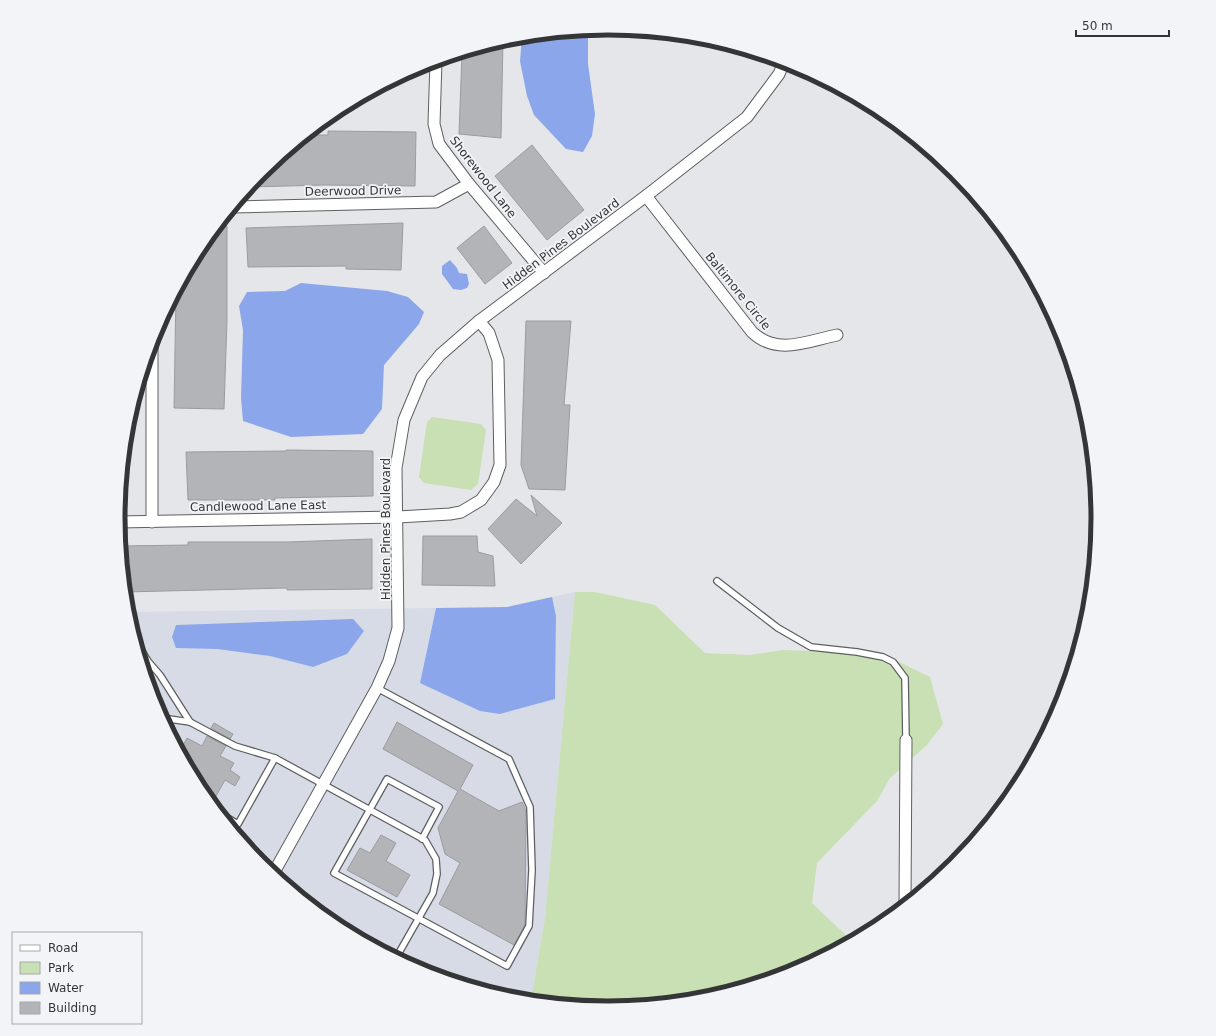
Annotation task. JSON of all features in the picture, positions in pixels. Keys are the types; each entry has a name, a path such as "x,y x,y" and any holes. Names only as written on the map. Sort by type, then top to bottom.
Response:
{"street":[{"name":"Shorewood Lane","path":"436,67 434,124 439,144 468,184 544,273"},
{"name":"Hidden Pines Boulevard","path":"276,869 377,688 389,661 398,628 398,517 396,468 404,420 422,377 440,355 479,321 646,196 747,117 779,74 782,68"},
{"name":"Deerwood Drive","path":"239,207 436,202 468,184"},
{"name":"Baltimore Circle","path":"646,196 752,332 760,339 777,345 786,346 837,335"},
{"name":"Candlewood Lane East","path":"125,522 398,517 461,512 481,500 494,482 500,465 498,360 489,333 479,321"},
{"path":"152,360 152,522"},
{"path":"905,898 906,740"}],"lane":[{"path":"717,582 778,628 811,647 857,652 883,657 893,662 905,678 906,740"},
{"path":"147,660 160,675 190,722"},
{"path":"377,688 509,759 530,807 532,870 529,926 507,966 334,874 387,778 439,807 422,839"},
{"path":"169,719 190,722 235,746 275,758 425,840 436,859 437,874 433,893 399,953"},
{"path":"232,821 238,824 275,758"}],"shaded area":[{"path":"575,592 545,918 532,995 483,985 413,959 334,916 314,901 266,860 225,812 206,786 175,732 151,673 141,643 134,612 436,608 420,683 500,714 555,699 556,616 552,597","holes":["176,648 217,649 222,650","222,650 347,654 313,667 270,656"]}],"green space":[{"path":"432,417 481,424 486,430 478,484 471,490 424,483 419,477 427,422"},
{"path":"575,592 595,592 655,605 705,653 750,655 783,650 862,653 897,661 930,677 943,724 927,745 890,778 877,801 817,863 812,903 848,937 822,951 793,964 733,985 671,997 640,1000 576,1000 532,995 545,918"}],"water":[{"path":"588,36 588,64 595,114 592,136 583,152 566,149 534,115 527,96 520,61 521,43 545,39"},
{"path":"450,260 457,268 459,273 467,274 469,284 467,288 461,290 453,289 442,274 442,266"},
{"path":"301,283 387,291 408,297 424,312 419,324 384,365 382,409 363,434 291,437 243,421 241,398 243,330 239,306 247,292 285,291"},
{"path":"552,597 556,616 555,699 500,714 480,711 420,683 436,608 507,607"},
{"path":"353,619 364,631 347,654 313,667 270,656 217,649 176,648 172,637 176,625"}],"building":[{"path":"503,47 501,138 459,134 462,58"},
{"path":"328,131 416,132 415,186 326,185 257,187 266,176 314,135 328,135"},
{"path":"532,145 584,210 547,240 495,176"},
{"path":"403,223 401,270 346,269 346,266 248,267 246,228"},
{"path":"224,226 227,226 227,320 224,409 174,408 176,302 206,250"},
{"path":"484,226 512,263 485,284 457,248"},
{"path":"526,321 571,321 564,405 570,405 565,490 529,489 521,465"},
{"path":"286,450 373,451 373,496 275,498 275,500 188,500 186,452"},
{"path":"531,495 562,523 521,564 488,529 516,499 537,516"},
{"path":"423,536 477,536 478,552 493,556 495,586 422,585"},
{"path":"372,539 372,589 287,590 287,588 131,592 126,546 188,545 188,542 287,542"},
{"path":"397,722 473,765 460,789 499,811 522,802 526,811 525,925 514,945 439,904 460,863 445,854 438,828 458,791 383,749"},
{"path":"214,723 233,734 230,739 211,728"},
{"path":"207,736 226,746 220,756 234,763 230,770 240,777 235,786 225,780 216,796 211,793 206,786 183,746 187,738 202,746"},
{"path":"381,835 396,843 386,861 410,875 397,897 347,870 360,848 370,853"}]}
